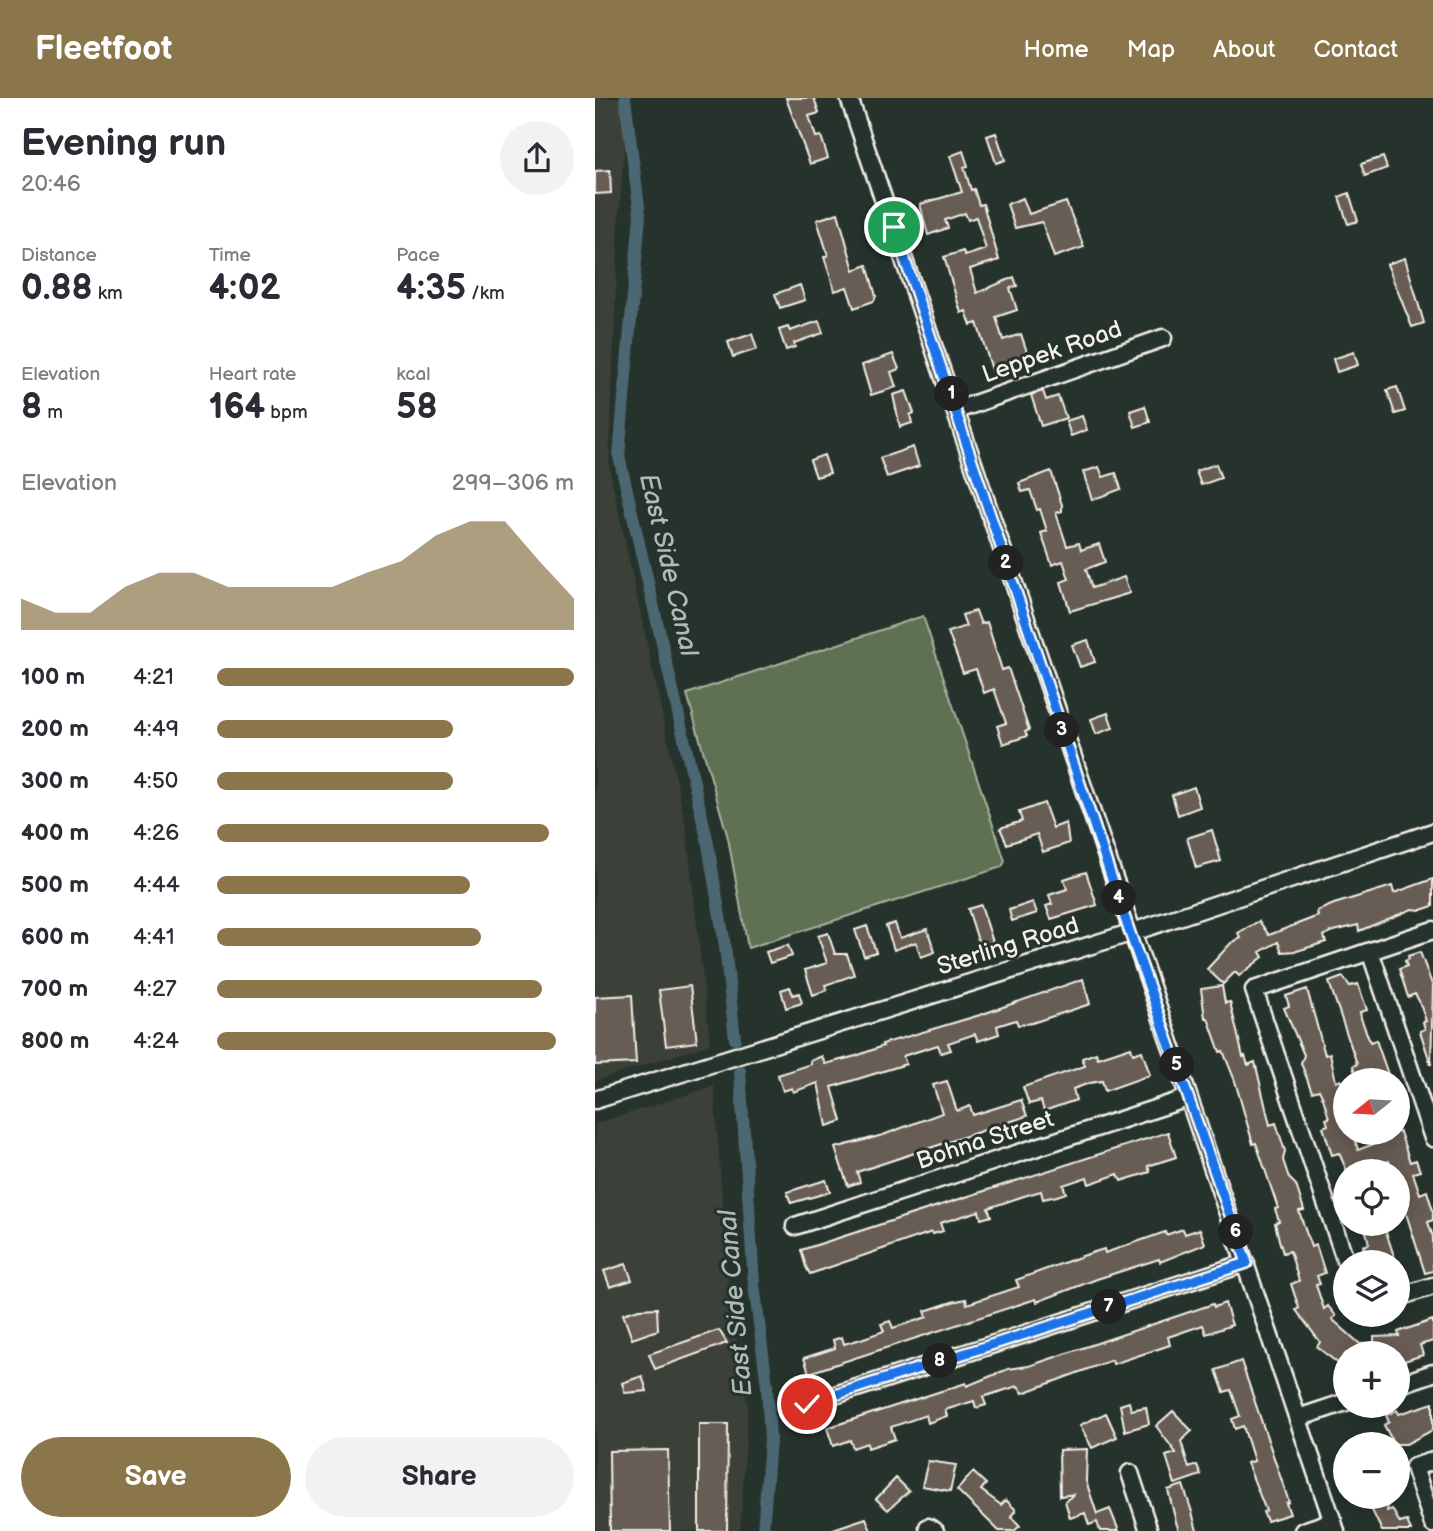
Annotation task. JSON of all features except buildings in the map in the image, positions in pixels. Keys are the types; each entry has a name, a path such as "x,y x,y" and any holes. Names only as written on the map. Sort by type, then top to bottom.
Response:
{"street":[{"path":"849,98 957,410 1130,933 1247,1263 1334,1526 1303,1531"},
{"name":"Leppek Road","path":"957,410 1163,338"},
{"name":"Sterling Road","path":"595,1100 1130,933 1433,832"},
{"path":"1342,1250 1254,990 1433,930"},
{"path":"1370,951 1433,1139"},
{"name":"Bohna Street","path":"795,1226 1188,1098"},
{"path":"807,1404 1247,1263"},
{"path":"1410,1293 1433,1286"},
{"path":"1410,1381 1433,1373"},
{"path":"1298,1418 1333,1406"},
{"path":"1433,1461 1414,1467 1433,1524"},
{"path":"1130,1473 1149,1531"}],"shaded area":[{"path":"595,98 619,98 625,137 619,217 609,466 686,826 710,1044 595,1081"},
{"path":"714,1086 729,1296 748,1407 740,1531 595,1531 595,1124"}],"green space":[{"path":"923,616 1005,861 1002,867 748,948 728,838 687,694"}],"waterway":[{"name":"East Side Canal","path":"625,98 640,215 619,456 707,839 725,946 735,1039"},
{"name":"East Side Canal","path":"740,1071 754,1284 767,1386 770,1440 763,1531"}],"route":[{"path":"807,1404 1247,1263 1130,933 894,227"}]}
